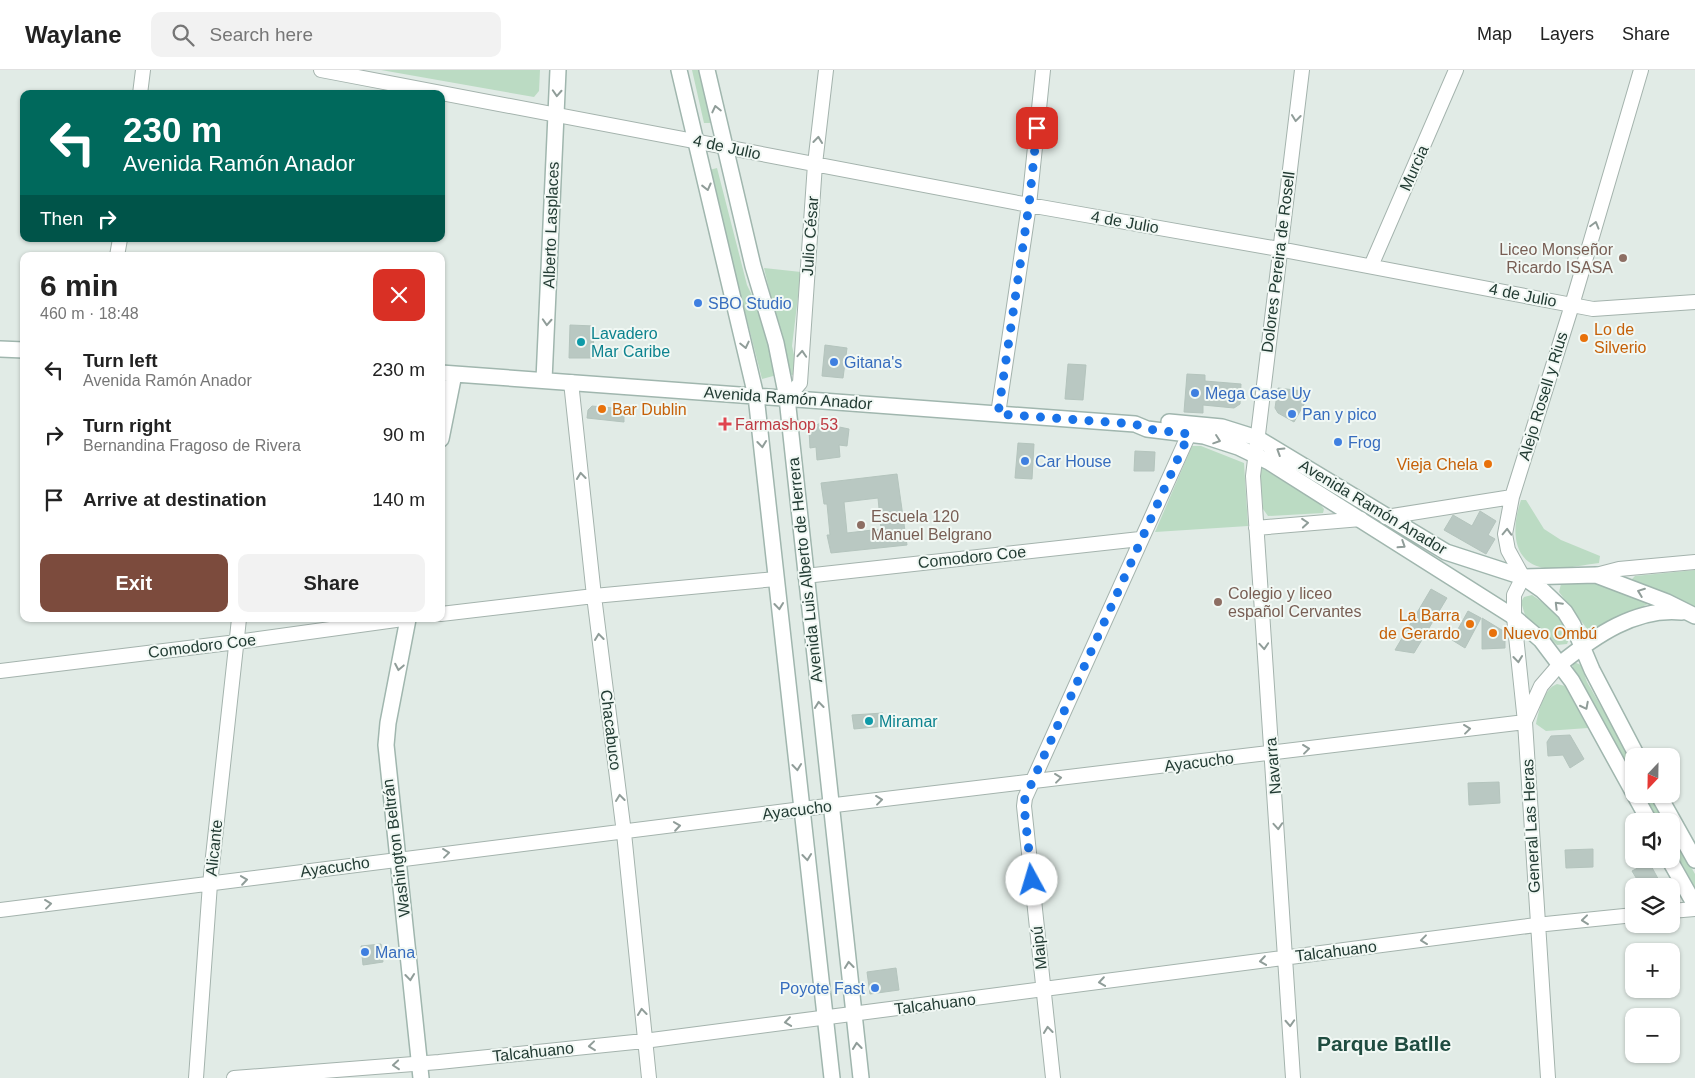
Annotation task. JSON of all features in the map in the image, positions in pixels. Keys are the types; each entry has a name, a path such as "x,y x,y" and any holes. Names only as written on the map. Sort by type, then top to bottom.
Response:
{"street":[{"path":"140,90 143,70"},
{"name":"4 de Julio","path":"322,70 424,90"},
{"name":"Alberto Lasplaces","path":"544,380 558,70"},
{"name":"Avenida Luis Alberto de Herrera","path":"679,70 756,396 832,1078"},
{"name":"Avenida Luis Alberto de Herrera","path":"707,70 753,266 776,343 787,398 861,1078"},
{"name":"Julio César","path":"787,398 800,383 815,164 826,70"},
{"path":"998,414 1029,205 1043,70"},
{"name":"Dolores Pereira de Rosell","path":"1255,455 1302,70"},
{"name":"Murcia","path":"1371,266 1456,70"},
{"name":"Alejo Rosell y Rius","path":"1523,577 1508,550 1505,534 1512,497 1572,305 1640,70"},
{"name":"4 de Julio","path":"445,94 695,140 725,148 1029,205 1279,249 1593,309 1695,302"},
{"path":"0,349 20,350"},
{"path":"445,395 447,373"},
{"name":"Avenida Ramón Anador","path":"447,373 1135,424 1147,429 1204,436 1255,455 1361,519 1514,617 1541,640 1560,664 1644,813"},
{"name":"Chacabuco","path":"571,382 594,596 624,833 649,1078"},
{"name":"Avenida Ramón Anador","path":"1135,424 1146,420 1208,424 1257,438 1446,552 1523,577 1542,590 1565,612 1592,670 1633,748"},
{"name":"Maipú","path":"1053,1078 1024,806 1032,781 1189,434"},
{"name":"Navarra","path":"1255,455 1253,476 1256,528 1294,1078"},
{"path":"1386,517 1512,497"},
{"path":"1256,528 1361,519"},
{"name":"Comodoro Coe","path":"805,576 1140,539"},
{"path":"1523,577 1596,575 1619,569 1695,562"},
{"path":"1596,575 1667,602 1690,614"},
{"name":"General Las Heras","path":"1523,577 1514,595 1514,617 1524,722 1536,926 1548,1078"},
{"path":"445,614 594,596 776,579"},
{"path":"1524,722 1541,686 1560,664 1582,647 1609,630 1643,615 1665,610 1690,614"},
{"name":"Alicante","path":"196,1078 210,884 239,622"},
{"name":"Comodoro Coe","path":"0,671 381,622"},
{"name":"Washington Beltrán","path":"407,622 388,723 386,745 421,1071"},
{"name":"Ayacucho","path":"0,910 398,859 624,833 802,809 1524,722"},
{"path":"1663,803 1695,860"},
{"path":"1674,868 1695,905"},
{"path":"1680,910 1695,909"},
{"name":"Talcahuano","path":"234,1078 421,1071 824,1017 1625,916"}],"green space":[{"path":"381,70 540,70 539,91 534,97"},
{"path":"692,70 700,70 712,123 704,123"},
{"path":"717,168 747,285 759,310 777,375 762,379 709,170"},
{"path":"764,268 801,272 792,346 795,359 793,375 789,374"},
{"path":"1192,446 1201,446 1244,463 1248,526 1155,532"},
{"path":"1262,468 1319,503 1324,509 1323,513 1268,516 1263,509 1260,472"},
{"path":"1521,500 1526,500 1544,529 1561,540 1600,556 1599,563 1566,568 1545,568 1534,565 1525,559 1516,542 1515,531"},
{"path":"1695,570 1695,607 1634,585 1630,581 1635,576"},
{"path":"1576,582 1600,584 1648,601 1648,604 1594,630 1588,630 1559,592 1561,584"},
{"path":"1532,595 1559,618 1570,636 1567,644 1557,645 1525,615 1521,602 1524,597"},
{"path":"1574,662 1581,665 1587,682 1625,748 1625,762 1572,669"},
{"path":"1557,684 1565,686 1588,728 1546,731 1536,724 1545,695"},
{"path":"1647,803 1655,803 1661,813 1653,813"},
{"path":"1680,848 1695,874 1695,888 1680,860"}],"building":[{"name":"Lavadero Mar Caribe","path":"570,325 594,326 593,358 569,358"},
{"name":"Gitana's","path":"825,345 847,348 843,378 822,376"},
{"path":"1068,364 1086,365 1083,400 1065,399"},
{"path":"1187,374 1205,375 1205,381 1241,384 1240,404 1234,408 1203,405 1203,413 1184,412"},
{"path":"1278,388 1311,392 1294,422 1278,413 1275,408"},
{"path":"592,406 624,409 624,422 587,418 588,410"},
{"path":"820,423 849,429 847,446 839,445 840,457 817,460 816,447 810,448 809,430"},
{"name":"Car House","path":"1018,443 1034,444 1032,479 1015,478"},
{"path":"1135,451 1155,452 1154,471 1134,471"},
{"name":"Escuela 120 Manuel Belgrano","path":"897,474 907,545 831,553 827,535 830,535 827,504 824,504 821,483","holes":["878,498 881,529 847,533 844,502"]},
{"path":"1480,511 1496,521 1488,535 1495,539 1486,554 1444,530 1453,515 1472,526"},
{"path":"1431,589 1447,598 1414,653 1395,650"},
{"name":"La Barra de Gerardo","path":"1468,611 1481,618 1465,648 1452,640"},
{"name":"Nuevo Ombú","path":"1482,618 1505,632 1505,648 1482,649"},
{"name":"Miramar","path":"883,713 885,726 854,729 852,715"},
{"path":"1570,735 1584,759 1570,768 1563,755 1548,756 1547,742 1551,736"},
{"path":"1499,782 1500,803 1469,805 1468,783"},
{"path":"1593,849 1593,867 1566,868 1565,850"},
{"path":"1638,868 1652,868 1658,878 1636,878 1632,871"},
{"name":"Mana","path":"381,944 383,962 363,965 361,946"},
{"path":"896,968 899,990 870,994 867,972"}],"place":[{"name":"Liceo Monseñor Ricardo ISASA","path":"1623,258"},
{"name":"SBO Studio","path":"698,303"},
{"name":"Lo de Silverio","path":"1584,338"},
{"name":"Lavadero Mar Caribe","path":"581,342"},
{"name":"Gitana's","path":"834,362"},
{"name":"Mega Case Uy","path":"1195,393"},
{"name":"Bar Dublin","path":"602,409"},
{"name":"Pan y pico","path":"1292,414"},
{"name":"Farmashop 53","path":"725,424"},
{"name":"Frog","path":"1338,442"},
{"name":"Car House","path":"1025,461"},
{"name":"Vieja Chela","path":"1488,464"},
{"name":"Escuela 120 Manuel Belgrano","path":"861,525"},
{"name":"Colegio y liceo español Cervantes","path":"1218,602"},
{"name":"La Barra de Gerardo","path":"1470,624"},
{"name":"Nuevo Ombú","path":"1493,633"},
{"name":"Miramar","path":"869,721"},
{"name":"Mana","path":"365,952"},
{"name":"Poyote Fast","path":"875,988"}],"district":[{"name":"Parque Batlle","path":"1384,1043"}],"route":[{"path":"1032,880 1024,806 1025,798 1140,539 1189,434 1147,429 1135,424 998,414 1029,205 1037,128"}]}
